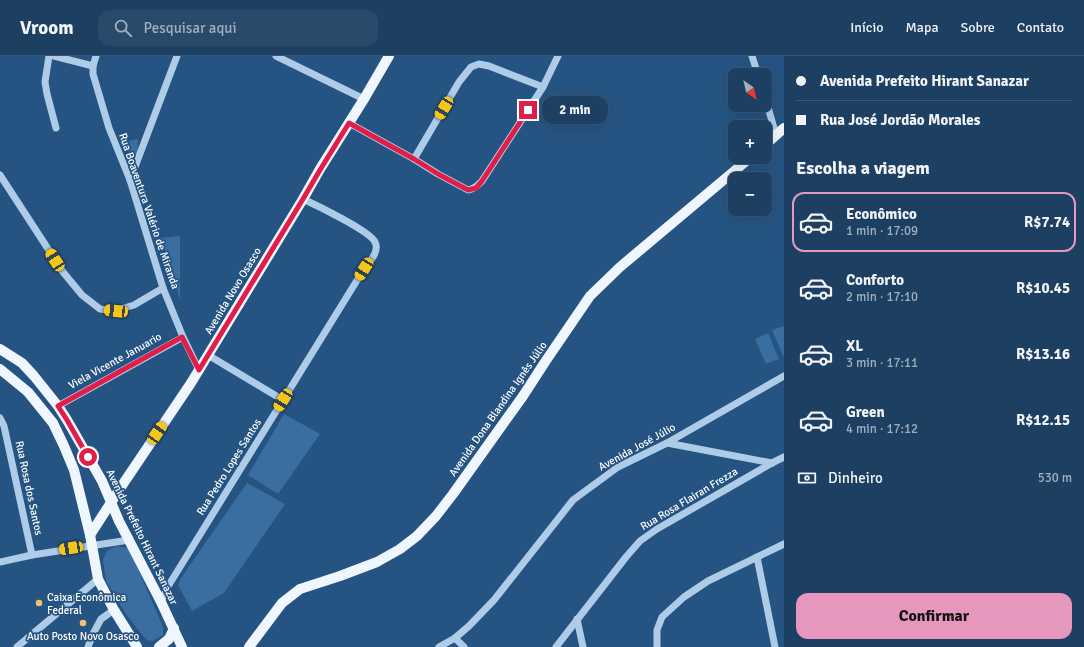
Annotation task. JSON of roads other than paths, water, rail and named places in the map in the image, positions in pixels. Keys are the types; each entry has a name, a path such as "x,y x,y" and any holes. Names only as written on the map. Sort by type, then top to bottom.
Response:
{"main road":[{"name":"Avenida Novo Osasco","path":"90,535 199,370 389,56"},
{"path":"772,138 780,131"},
{"name":"Avenida Dona Blandina Ignês Júlio","path":"249,647 282,603 300,589 377,562 400,549 417,536 436,516 453,494 523,396 590,296 620,267 743,164"},
{"name":"Avenida Prefeito Hirant Sanazar","path":"0,349 22,363 58,406 67,420 102,481 111,503 174,628 182,647"},
{"path":"0,369 28,392 53,423 74,470 90,535 98,578 114,610 137,647"},
{"path":"159,647 169,638 174,628"}],"street":[{"path":"49,56 45,82 56,128"},
{"path":"54,56 93,66"},
{"name":"Rua Boaventura Valério de Miranda","path":"96,56 93,66 93,74 109,128 130,180 163,288 182,337 199,370"},
{"path":"130,180 177,56"},
{"path":"276,56 364,99"},
{"path":"349,123 464,188 468,190 476,188 543,87 558,56"},
{"path":"752,56 756,68"},
{"path":"414,159 459,82 471,67 479,64 489,66 543,87"},
{"path":"772,112 780,131"},
{"path":"0,174 63,272 82,295 100,309 116,311 134,305 163,288"},
{"name":"Rua Pedro Lopes Santos","path":"161,602 167,588 283,400 364,269 374,257 376,248 375,242 371,237 361,229 303,199"},
{"name":"Viela Vicente Januario","path":"58,406 182,337"},
{"path":"208,355 283,400"},
{"name":"Avenida José Júlio","path":"439,647 455,638 494,600 573,500 618,467 667,443 784,376"},
{"name":"Rua Rosa dos Santos","path":"0,418 4,426 32,554"},
{"path":"667,443 772,463"},
{"name":"Rua Rosa Flairan Frezza","path":"556,647 640,541 657,529 784,457"},
{"path":"0,562 32,554 129,540"},
{"path":"657,647 658,630 662,617 684,597 708,580 784,544"},
{"path":"757,557 775,647"},
{"path":"17,647 98,578"},
{"path":"88,647 92,634 101,619 114,610"},
{"path":"577,619 583,647"},
{"path":"455,638 464,647"}],"place":[{"name":"Caixa Econômica Federal","path":"39,603"},
{"name":"Auto Posto Novo Osasco","path":"83,623"}]}
